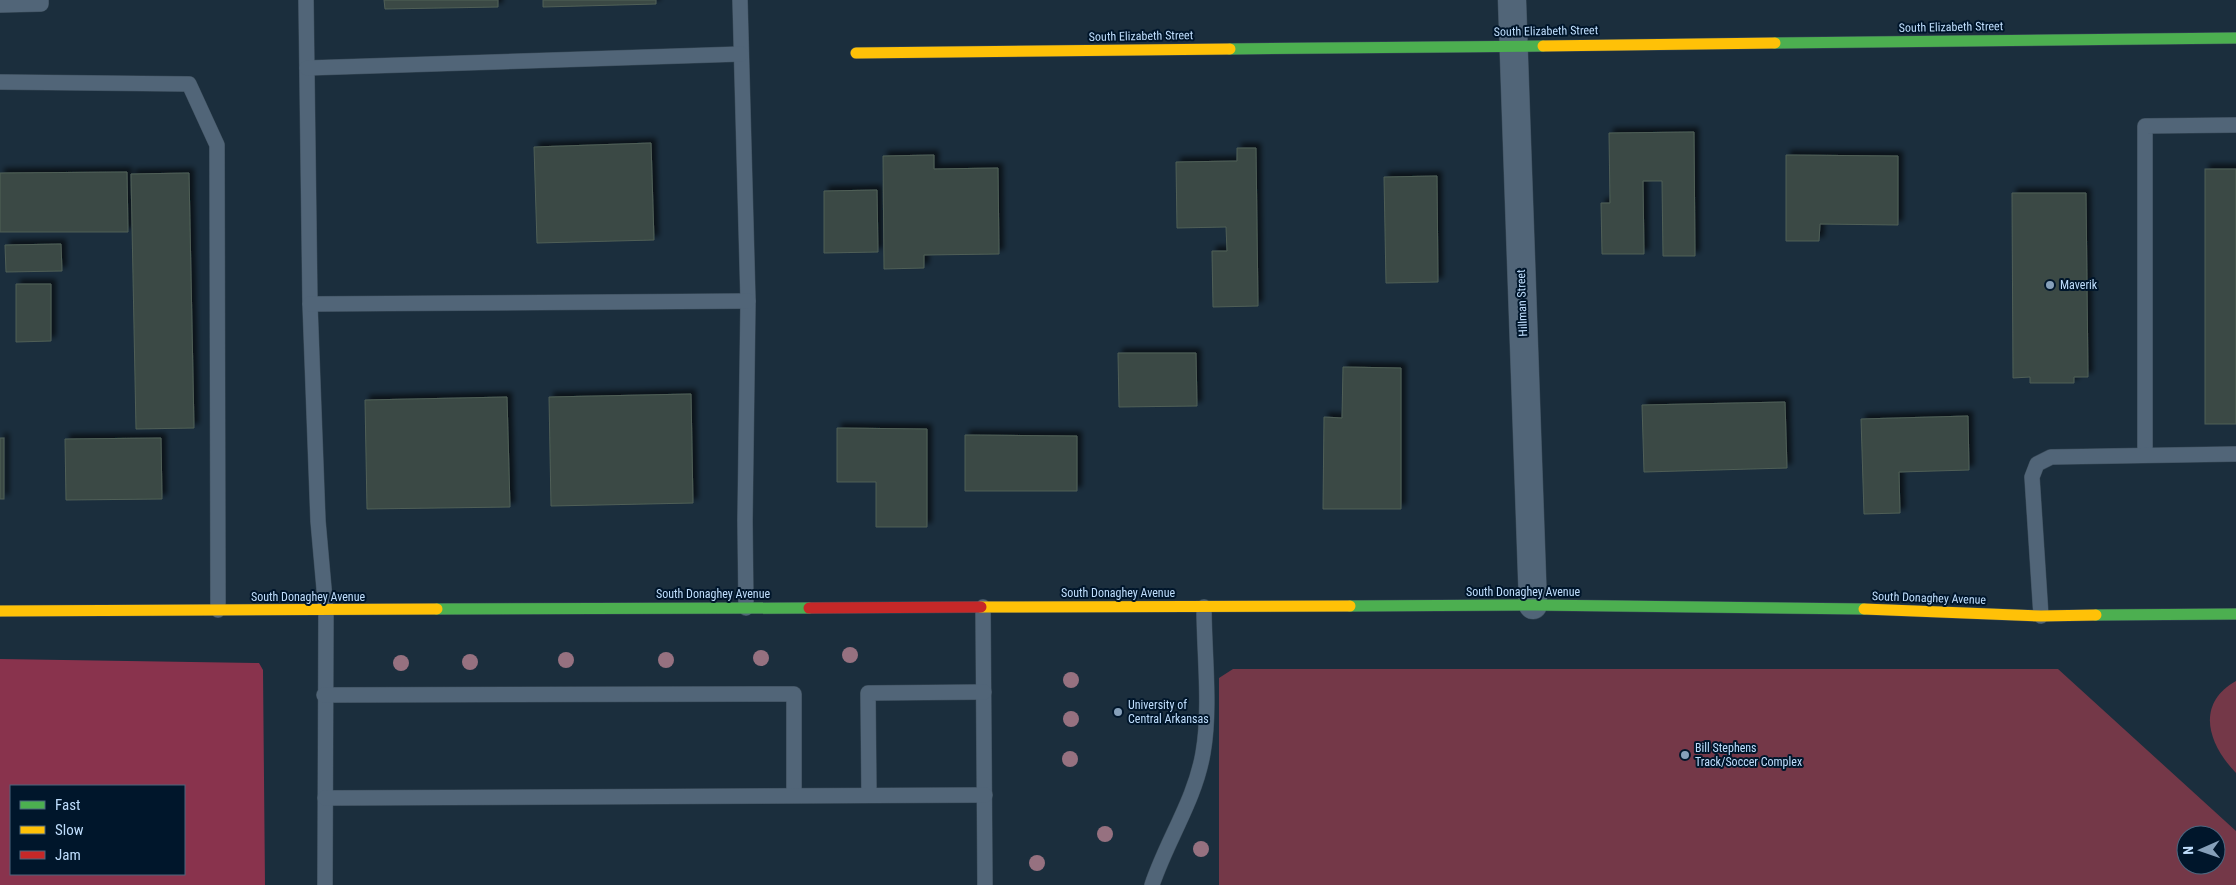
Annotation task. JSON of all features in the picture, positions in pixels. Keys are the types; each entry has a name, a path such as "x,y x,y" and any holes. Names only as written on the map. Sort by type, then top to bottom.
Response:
{"street":[{"name":"Hillman Street","path":"1512,0 1512,45 1533,605"},
{"name":"South Elizabeth Street","path":"856,53 2236,38"},
{"name":"South Donaghey Avenue","path":"0,611 1533,605 1892,609 2041,616 2236,614"}],"lane":[{"path":"0,5 41,4 41,0"},
{"path":"306,0 310,304 318,521 326,611 324,695 326,885"},
{"path":"740,0 748,301 745,521 746,608"},
{"path":"307,68 741,54"},
{"path":"0,82 190,84 217,145 218,610"},
{"path":"2145,456 2145,126 2236,125"},
{"path":"310,304 748,301"},
{"path":"2041,616 2032,477 2034,467 2041,461 2051,457 2236,454"},
{"path":"983,607 985,885"},
{"path":"1152,885 1195,784 1203,752 1206,719 1204,607"},
{"path":"869,795 868,693 984,692"},
{"path":"324,695 794,694 794,795"},
{"path":"325,798 985,795"}],"shaded area":[{"path":"0,659 259,663 263,670 265,885 0,885"},
{"name":"Bill Stephens Track/Soccer Complex","path":"1233,669 2058,669 2236,831 2236,885 1219,885 1219,678"},
{"path":"2236,681 2236,773 2218,750 2210,725 2215,701 2223,690"}],"building":[{"path":"384,0 498,0 498,7 385,9"},
{"path":"543,0 656,0 656,4 543,7"},
{"path":"1694,132 1695,256 1663,256 1662,181 1643,181 1644,254 1602,254 1601,203 1610,203 1609,133"},
{"path":"651,143 654,240 537,243 534,147"},
{"path":"1237,148 1256,148 1258,306 1213,307 1212,251 1227,251 1226,227 1177,228 1176,162 1237,161"},
{"path":"934,155 934,169 998,168 999,254 924,255 924,268 884,269 883,156"},
{"path":"1786,155 1898,156 1898,225 1820,224 1819,241 1786,241"},
{"path":"2205,169 2236,169 2236,424 2205,424"},
{"path":"127,172 128,232 0,232 0,173"},
{"path":"189,173 194,428 136,429 131,174"},
{"path":"1437,176 1438,282 1386,283 1384,177"},
{"path":"877,190 878,252 824,253 824,191"},
{"name":"Maverik","path":"2012,193 2086,193 2088,377 2074,377 2074,383 2030,383 2030,377 2013,378"},
{"path":"61,244 62,271 6,272 5,245"},
{"path":"16,284 51,284 51,341 16,342"},
{"path":"1118,353 1196,353 1197,406 1119,407"},
{"path":"1343,367 1401,368 1401,509 1323,509 1324,417 1342,418"},
{"path":"691,394 693,503 551,506 549,397"},
{"path":"507,397 510,507 367,509 365,400"},
{"path":"1785,402 1787,468 1644,472 1642,405"},
{"path":"1968,416 1969,470 1899,472 1900,513 1864,514 1861,419"},
{"path":"837,428 927,429 927,527 876,527 876,482 837,482"},
{"path":"965,435 1077,436 1077,491 965,491"},
{"path":"0,438 4,438 4,499 0,499"},
{"path":"161,438 162,499 66,500 65,439"}],"traffic: fast":[{"path":"1775,43 2236,38"},
{"path":"1230,49 1543,46"},
{"path":"1350,606 1533,605 1864,609"},
{"path":"437,609 809,608"},
{"path":"2096,615 2236,614"}],"traffic: slow":[{"path":"1543,46 1775,43"},
{"path":"856,53 1230,49"},
{"path":"981,607 1350,606"},
{"path":"0,611 437,609"},
{"path":"1864,609 2041,616 2096,615"}],"traffic: jam":[{"path":"809,608 981,607"}],"place":[{"name":"Maverik","path":"2050,285"},
{"name":"University of Central Arkansas","path":"1118,712"},
{"name":"Bill Stephens Track/Soccer Complex","path":"1685,755"}]}
